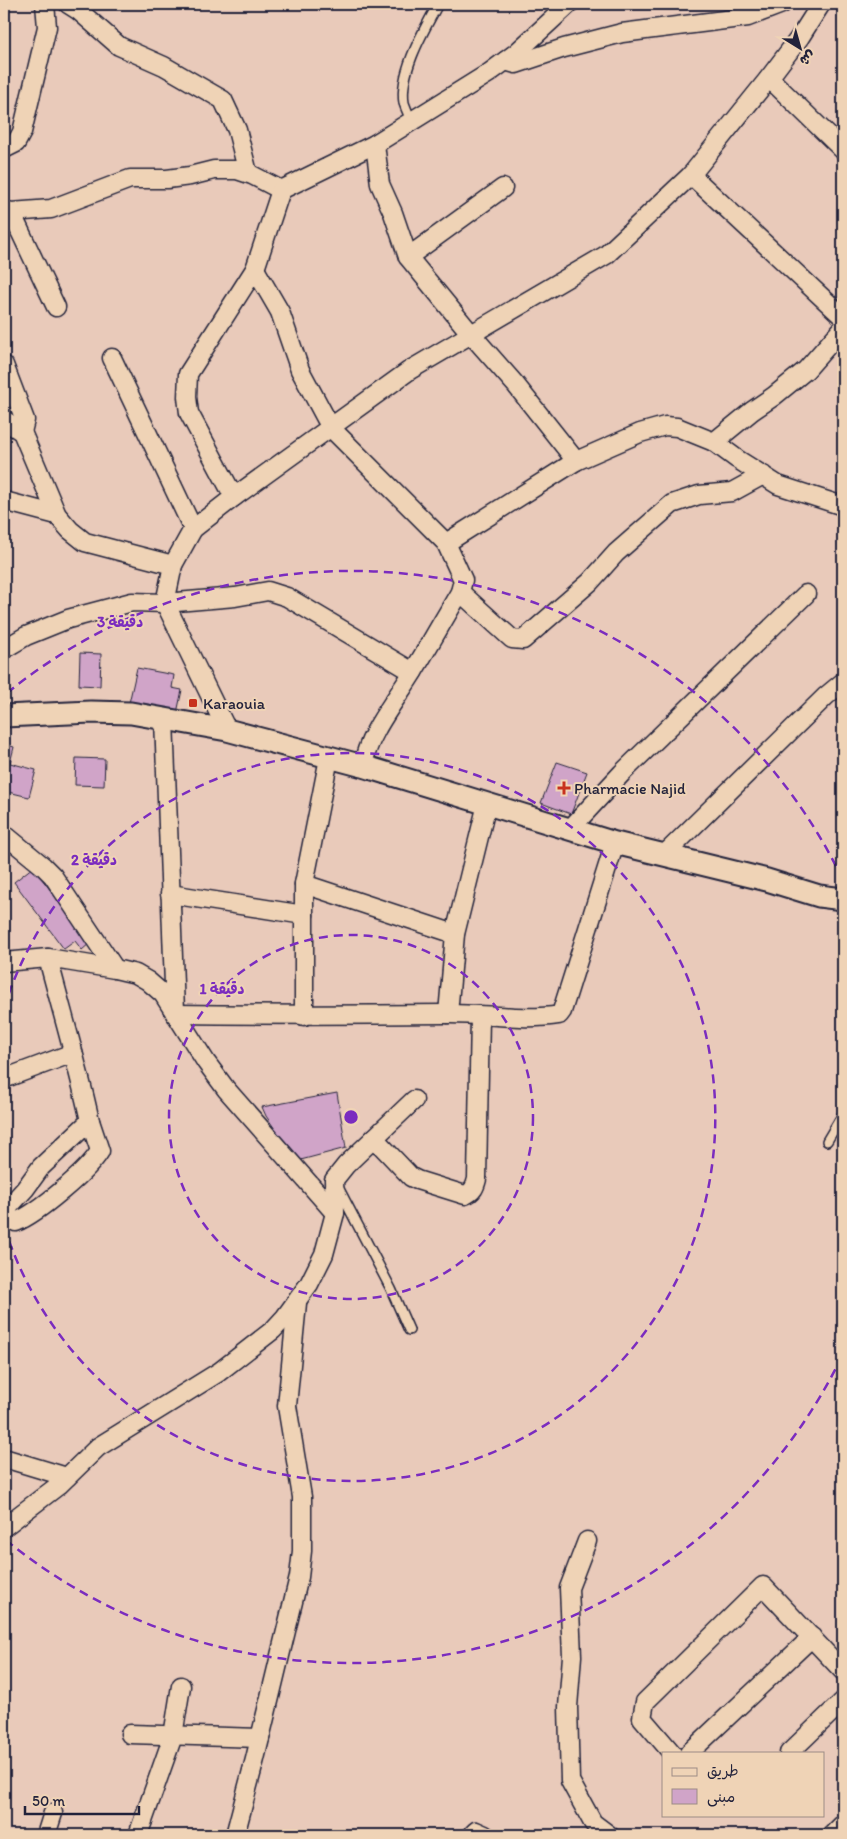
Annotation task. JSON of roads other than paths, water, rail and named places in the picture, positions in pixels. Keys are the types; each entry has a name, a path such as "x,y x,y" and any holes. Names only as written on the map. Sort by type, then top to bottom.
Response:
{"street":[{"path":"4,149 16,143 22,132 47,27 45,4"},
{"path":"68,4 79,11 119,46 164,66 223,100 237,130 248,173"},
{"path":"234,497 189,413 186,397 188,374 255,269 281,190 375,144 505,61 570,4"},
{"path":"227,730 166,603 173,565 193,530 234,497 410,370 606,255 691,175 769,78 800,37 817,9 783,4 748,17 622,34 564,48 516,64 505,61"},
{"path":"769,78 843,150"},
{"path":"375,144 380,184 393,213 408,257 576,460"},
{"path":"56,307 7,211 51,209 130,179 167,179 214,170 237,170 248,173 281,190"},
{"path":"691,175 843,317"},
{"path":"408,257 503,188"},
{"path":"255,269 280,312 300,370 331,428 446,543 463,580 460,592 372,738 364,755 363,766"},
{"path":"714,442 806,370 843,328"},
{"path":"112,358 193,530"},
{"path":"4,365 25,420 22,432"},
{"path":"4,420 22,432 58,515 70,530 85,542 173,565"},
{"path":"446,543 576,460 640,433 665,426 676,427 714,442 736,459 778,485 843,506"},
{"path":"460,592 512,639 523,640 590,582 616,553 672,504 700,495 732,492 763,475"},
{"path":"4,501 58,515"},
{"path":"4,649 26,636 102,608 132,602 166,603 268,591 287,596 413,672"},
{"path":"570,828 635,759 806,594"},
{"path":"664,855 826,696 843,682"},
{"path":"4,716 91,712 131,713 227,730 363,766 614,843 767,880 819,896 843,900"},
{"path":"164,719 175,1014"},
{"path":"304,1016 304,884 329,758"},
{"path":"448,1014 455,934 487,804"},
{"path":"4,834 44,866 115,969"},
{"path":"175,1014 304,1016 559,1015 562,1011 614,843"},
{"path":"304,884 455,934"},
{"path":"170,894 304,915"},
{"path":"48,958 83,1085 90,1120 100,1151 82,1173 28,1217 16,1222 4,1213 26,1189 41,1167 90,1120"},
{"path":"4,962 48,958 115,969 136,974 148,981 163,994 226,1089 335,1213"},
{"path":"374,1138 411,1177 465,1194 470,1193 475,1187 477,1179 480,1016"},
{"path":"6,1078 73,1053"},
{"path":"4,1527 67,1477 98,1448 219,1372 272,1330 297,1303 317,1270 324,1254 335,1213 334,1180 346,1165 414,1100"},
{"path":"234,1835 260,1738 299,1577 302,1551 302,1497 287,1406 297,1303"},
{"path":"4,1458 67,1477"},
{"path":"587,1542 569,1588 572,1656 568,1707 570,1781 594,1823 609,1835"},
{"path":"671,1752 642,1718 645,1702 764,1586 843,1671"},
{"path":"690,1752 812,1637"},
{"path":"138,1835 173,1736 181,1686"},
{"path":"790,1752 843,1701"},
{"path":"130,1734 260,1738"},
{"path":"46,1835 53,1813"},
{"path":"832,1835 843,1824"},
{"path":"472,1835 476,1831 485,1835"}],"lane":[{"path":"411,121 404,102 409,66 438,4"},
{"path":"827,1141 843,1114"},
{"path":"334,1180 391,1289 409,1330"}],"place":[{"name":"Karaouia","path":"193,703"},
{"name":"Pharmacie Najid","path":"564,788"}]}
